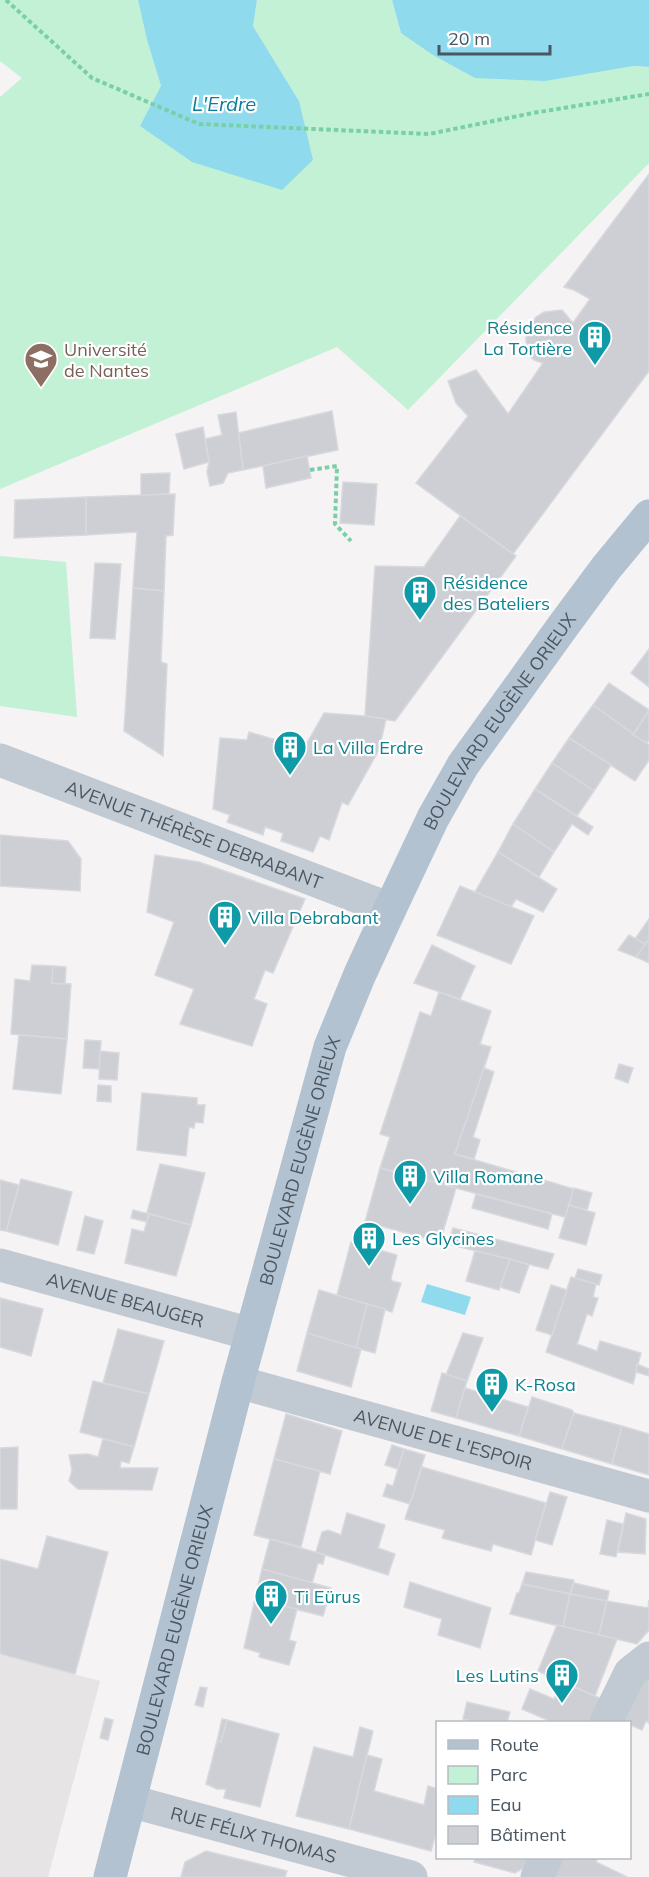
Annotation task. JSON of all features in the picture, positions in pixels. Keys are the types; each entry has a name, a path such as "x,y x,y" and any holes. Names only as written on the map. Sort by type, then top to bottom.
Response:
{"main road":[{"name":"BOULEVARD EUGÈNE ORIEUX","path":"110,1877 238,1382 330,1047 390,909 433,818 463,765 575,610 649,516"}],"street":[{"name":"AVENUE THÉRÈSE DEBRABANT","path":"0,760 390,909"},
{"name":"AVENUE BEAUGER","path":"0,1265 251,1334"},
{"name":"AVENUE DE L'ESPOIR","path":"238,1382 649,1496"},
{"path":"606,1721 630,1673 649,1658"},
{"name":"RUE FÉLIX THOMAS","path":"130,1801 411,1877"},
{"path":"537,1877 545,1859"}],"path":[{"path":"6,0 92,78 199,124 429,134 533,113 649,94"},
{"path":"310,470 337,466 334,524 351,541"}],"shaded area":[{"path":"0,1655 100,1681 48,1877 0,1877"}],"green space":[{"path":"0,0 138,0 161,86 299,101 253,26 257,0 392,0 401,33 649,67 649,163 408,410 337,347 0,489 0,97 22,78 0,61"},
{"path":"0,556 66,562 77,717 0,706"}],"water":[{"name":"L'Erdre","path":"138,0 257,0 253,26 299,101 313,160 282,190 192,162 140,126 161,86"},
{"path":"392,0 649,0 649,67 633,66 545,81 475,78 433,55 401,33"},
{"path":"427,1284 471,1297 465,1315 421,1302"}],"building":[{"name":"Résidence La Tortière","path":"649,174 649,371 513,554 416,483 468,416 456,403 448,381 476,370 508,414 543,363 530,356 526,332 536,317 544,312 562,310 573,323 590,299 564,287"},
{"path":"332,411 338,450 243,470 238,433"},
{"path":"236,412 243,470 228,473 223,483 210,486 205,439 222,435 218,415"},
{"path":"203,427 209,462 184,469 176,434"},
{"path":"307,456 311,478 266,488 263,466"},
{"path":"170,473 169,494 141,495 141,474"},
{"path":"343,482 377,484 374,525 340,523"},
{"path":"175,494 173,535 166,536 164,591 133,588 137,532 86,535 86,497"},
{"path":"86,497 86,535 14,538 15,500"},
{"name":"Résidence des Bateliers","path":"460,516 516,556 395,721 365,716 375,566 424,567"},
{"path":"95,563 121,564 115,639 90,638"},
{"path":"133,588 164,591 161,662 167,664 163,756 124,731"},
{"path":"649,649 649,687 631,673"},
{"path":"609,683 649,710 633,735 593,705"},
{"path":"593,705 649,745 649,760 635,781 569,738"},
{"path":"649,711 649,740 647,743 633,735"},
{"name":"La Villa Erdre","path":"324,713 386,719 379,750 348,805 342,802 329,840 320,836 313,852 281,841 283,833 265,827 263,835 227,822 230,815 213,809 220,738 247,740 249,732 304,748"},
{"path":"569,738 611,765 594,791 552,763"},
{"path":"552,763 594,791 577,816 535,789"},
{"path":"535,789 593,827 588,835 572,824 554,852 513,824"},
{"path":"513,824 554,852 539,877 498,852"},
{"path":"0,835 68,841 81,859 80,891 0,886"},
{"path":"498,852 557,889 543,912 516,899 511,907 475,892"},
{"name":"Villa Debrabant","path":"155,855 199,862 305,899 273,973 265,970 254,999 267,1004 252,1046 180,1024 194,989 155,975 174,922 147,912"},
{"path":"460,886 534,916 511,964 437,935"},
{"path":"649,919 649,939 645,944 635,939"},
{"path":"629,935 645,944 636,957 618,950"},
{"path":"649,939 649,963 636,957"},
{"path":"432,945 475,966 460,999 414,983"},
{"path":"32,965 53,966 52,983 71,984 67,1039 11,1034 15,979 30,981"},
{"path":"53,966 66,967 65,984 52,983"},
{"path":"439,992 491,1011 480,1044 491,1047 455,1154 574,1189 565,1217 380,1168 390,1137 380,1134 420,1012 431,1016"},
{"path":"19,1035 67,1039 61,1094 13,1089"},
{"path":"85,1040 101,1041 99,1069 83,1068"},
{"path":"100,1051 119,1053 117,1080 99,1079"},
{"path":"619,1064 633,1068 628,1083 615,1078"},
{"path":"484,1068 494,1072 473,1137 480,1140 474,1159 455,1154"},
{"path":"98,1085 111,1086 111,1102 97,1101"},
{"path":"142,1093 197,1098 197,1105 205,1105 203,1123 195,1122 194,1128 189,1127 186,1156 137,1150"},
{"path":"160,1164 205,1173 191,1225 147,1213"},
{"name":"Villa Romane","path":"380,1168 456,1188 440,1242 365,1222"},
{"path":"21,1179 72,1192 58,1245 6,1231"},
{"path":"0,1180 19,1185 6,1231 0,1230"},
{"path":"574,1188 592,1193 587,1210 569,1205"},
{"path":"476,1194 552,1214 548,1229 472,1208"},
{"path":"569,1205 595,1213 586,1245 559,1238"},
{"path":"133,1210 149,1214 147,1222 131,1218"},
{"path":"149,1214 191,1225 176,1276 125,1263 132,1229 144,1232"},
{"path":"85,1216 103,1221 94,1254 77,1250"},
{"path":"453,1228 554,1254 548,1269 448,1244"},
{"name":"Les Glycines","path":"351,1242 397,1255 391,1278 392,1281 401,1283 392,1312 337,1295"},
{"path":"475,1251 510,1259 499,1290 466,1281"},
{"path":"510,1259 529,1265 519,1293 500,1287"},
{"path":"578,1269 602,1275 599,1285 575,1278"},
{"path":"571,1277 596,1284 593,1297 598,1298 592,1316 587,1314 577,1344 597,1351 600,1341 641,1353 633,1384 546,1352"},
{"path":"551,1285 567,1290 552,1335 536,1330"},
{"path":"319,1290 367,1304 356,1348 307,1333"},
{"path":"0,1298 43,1309 31,1356 0,1347"},
{"path":"367,1304 385,1309 375,1353 356,1348"},
{"path":"118,1329 164,1341 149,1394 103,1383"},
{"path":"307,1333 361,1349 351,1387 297,1371"},
{"path":"463,1333 483,1338 467,1381 446,1375"},
{"path":"637,1364 649,1369 649,1376 636,1372"},
{"path":"442,1373 467,1381 456,1418 431,1411"},
{"path":"93,1381 149,1394 134,1447 80,1432"},
{"name":"K-Rosa","path":"465,1388 528,1407 519,1436 456,1418"},
{"path":"532,1397 572,1410 574,1413 562,1449 519,1436"},
{"path":"574,1413 622,1426 612,1464 562,1449"},
{"path":"286,1414 342,1431 330,1474 274,1459"},
{"path":"622,1426 649,1434 649,1475 612,1464"},
{"path":"103,1439 134,1447 129,1463 121,1461 120,1468 158,1468 152,1490 78,1489 69,1481 72,1470 69,1455 88,1454 98,1457"},
{"path":"392,1445 404,1449 398,1469 385,1465"},
{"path":"18,1447 17,1509 0,1509 0,1448"},
{"path":"404,1449 425,1455 410,1504 383,1496 387,1484 393,1486"},
{"path":"274,1459 320,1471 301,1547 254,1535"},
{"path":"422,1467 546,1503 531,1555 493,1544 491,1551 442,1538 445,1530 405,1519"},
{"path":"550,1492 567,1497 552,1545 535,1540"},
{"path":"347,1513 385,1525 378,1548 395,1554 388,1575 316,1552 322,1532 328,1530 341,1535"},
{"path":"626,1513 646,1519 645,1554 618,1552"},
{"path":"607,1520 623,1524 616,1557 600,1554"},
{"path":"47,1536 108,1552 75,1674 0,1654 0,1559 38,1569"},
{"path":"270,1539 325,1555 323,1564 318,1563 312,1583 262,1569"},
{"path":"262,1569 331,1588 323,1616 255,1599"},
{"path":"526,1572 574,1580 570,1594 522,1584"},
{"path":"410,1582 491,1608 480,1648 438,1635 442,1619 404,1607"},
{"path":"574,1583 609,1591 607,1601 570,1594"},
{"path":"522,1584 570,1594 563,1627 510,1614"},
{"path":"570,1594 607,1601 599,1635 563,1627"},
{"name":"Ti Eürus","path":"255,1599 297,1609 289,1640 296,1642 289,1665 259,1657 260,1653 244,1648"},
{"path":"649,1600 649,1630 637,1644 599,1635 607,1601 648,1608"},
{"path":"557,1625 617,1639 595,1696 538,1671"},
{"path":"649,1668 649,1723 646,1721 642,1730 631,1725 631,1721 624,1721"},
{"name":"Les Lutins","path":"562,1682 602,1699 592,1721 550,1721 522,1709 530,1689 554,1699"},
{"path":"200,1687 207,1688 203,1707 195,1705"},
{"path":"467,1702 510,1712 507,1721 463,1719"},
{"path":"105,1718 113,1720 108,1740 100,1738"},
{"path":"222,1719 227,1720 221,1742 217,1741"},
{"path":"227,1720 279,1734 260,1807 224,1798 226,1789 217,1789 206,1784 217,1741 221,1742"},
{"path":"360,1727 373,1731 349,1829 296,1816 314,1747 353,1757"},
{"path":"367,1755 382,1759 374,1791 424,1805 428,1786 436,1788 436,1833 431,1851 349,1829"},
{"path":"206,1851 287,1871 285,1877 181,1877 185,1862"},
{"path":"475,1859 532,1859 529,1865 515,1873 474,1862"},
{"path":"558,1859 598,1859 596,1862 627,1877 549,1877"}],"place":[{"name":"Résidence La Tortière","path":"595,366"},
{"name":"Université de Nantes","path":"41,388"},
{"name":"Résidence des Bateliers","path":"420,621"},
{"name":"La Villa Erdre","path":"290,776"},
{"name":"Villa Debrabant","path":"225,946"},
{"name":"Villa Romane","path":"410,1205"},
{"name":"Les Glycines","path":"369,1267"},
{"name":"K-Rosa","path":"492,1413"},
{"name":"Ti Eürus","path":"271,1625"},
{"name":"Les Lutins","path":"562,1704"}]}
